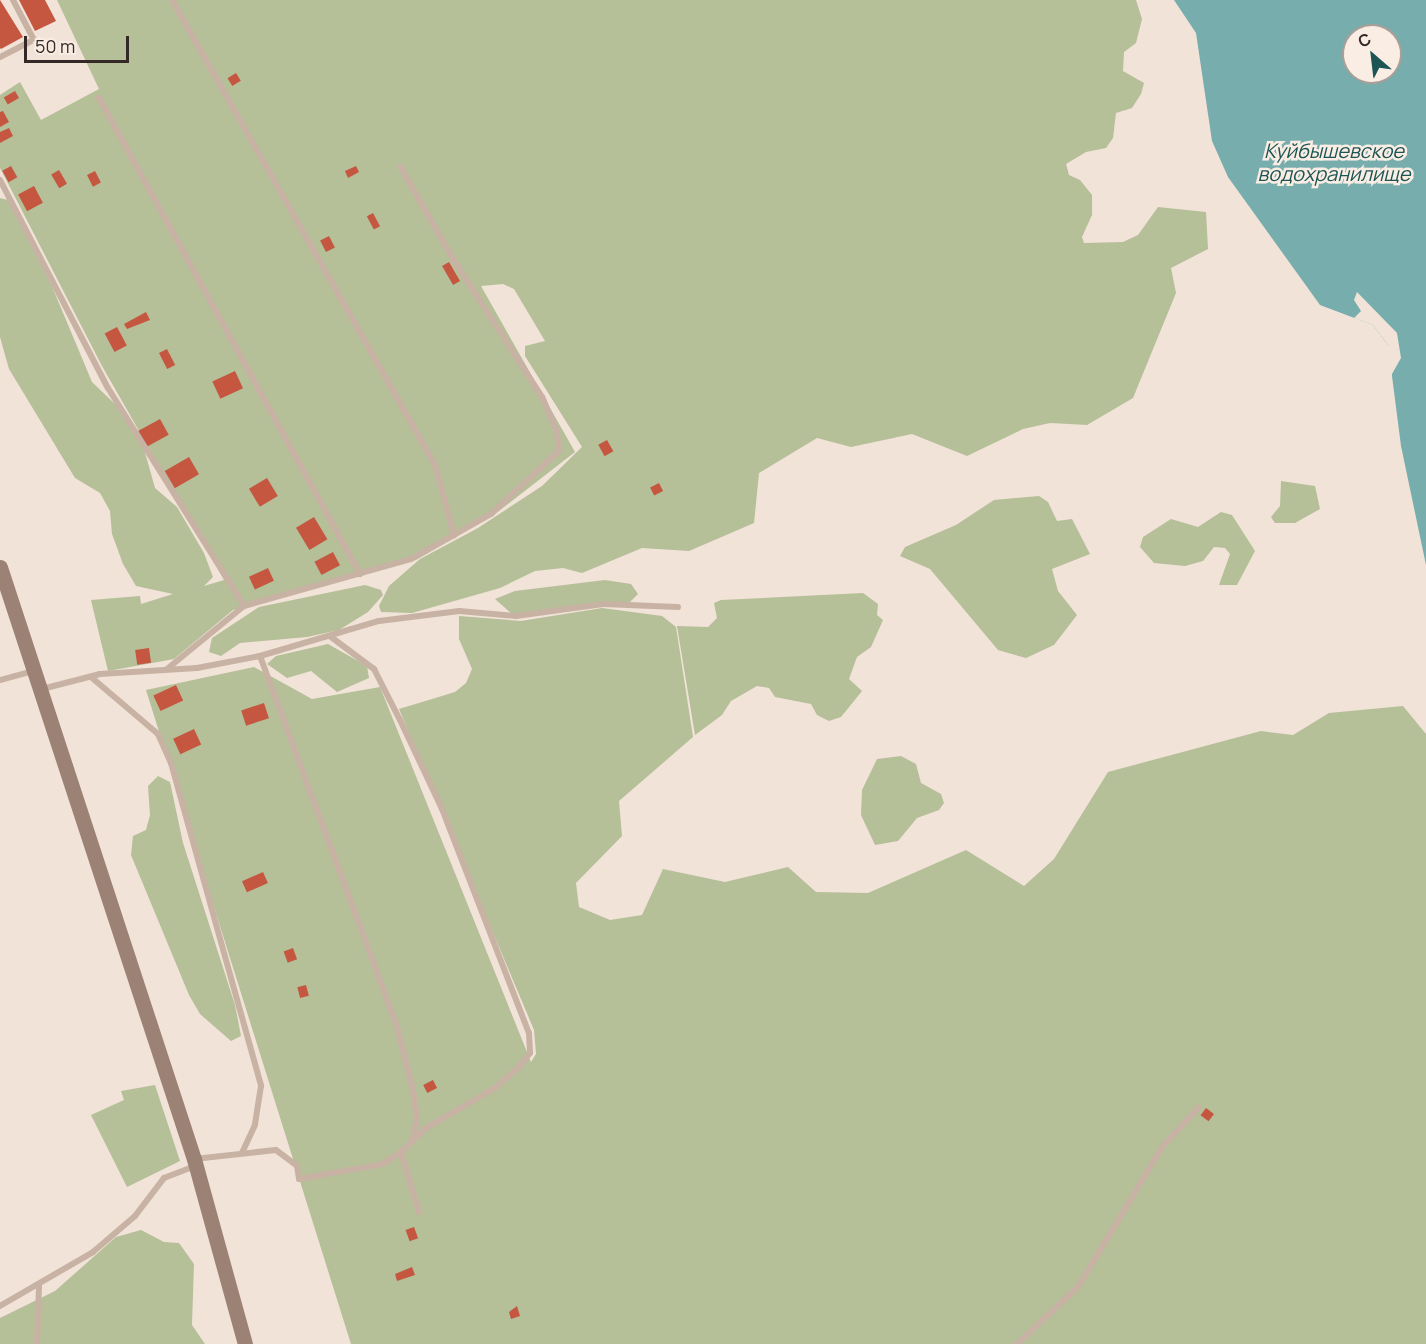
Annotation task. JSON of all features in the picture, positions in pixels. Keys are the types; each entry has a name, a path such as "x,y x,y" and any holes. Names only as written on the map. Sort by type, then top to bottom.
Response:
{"street":[{"path":"0,567 5,599 36,670 195,1162 245,1344"}],"lane":[{"path":"0,57 34,40 13,0"},
{"path":"172,0 435,465 454,535"},
{"path":"99,98 360,574"},
{"path":"167,669 244,606 411,559 491,514 552,460 560,444 542,397 400,166"},
{"path":"0,180 108,388 244,606"},
{"path":"42,689 91,677 260,656 331,637 378,621 459,611 516,616 603,604 678,607"},
{"path":"0,1306 39,1286 93,1252 135,1216 164,1178 195,1162 242,1153 276,1150 288,1155 299,1179 382,1164 401,1152 412,1138 495,1088 530,1053 529,1033 442,809 400,720 374,669 331,637"},
{"path":"260,656 397,1027 413,1090 417,1119 412,1138"},
{"path":"0,680 36,670"},
{"path":"91,677 158,734 171,763 261,1086 255,1125 242,1153"},
{"path":"1017,1344 1078,1287 1162,1147 1199,1107"},
{"path":"401,1152 419,1212"},
{"path":"37,1344 39,1286"}],"green space":[{"path":"57,0 1136,0 1142,19 1136,43 1124,52 1123,71 1144,83 1141,94 1132,108 1116,113 1113,138 1106,148 1086,152 1066,164 1069,175 1080,180 1092,195 1092,215 1082,237 1084,243 1123,242 1138,235 1158,207 1206,212 1208,249 1171,268 1176,293 1133,398 1087,425 1050,423 1023,429 967,456 912,434 851,447 817,438 759,473 754,523 689,551 642,548 582,573 563,568 535,571 500,588 412,613 381,612 379,606 389,586 420,559 478,528 542,486 582,447 525,356 525,346 545,341 514,289 503,284 481,286 575,452 495,514 416,560 233,610 174,659 108,671 91,600 140,596 141,604 173,594 136,586 123,564 112,534 110,511 100,493 75,478 9,369 0,337 0,198 8,200 51,284 92,382 116,405 144,449 155,488 177,507 204,553 213,577 204,586 224,580 102,366 0,168 0,95 20,82 41,120 99,89"},
{"path":"1281,481 1315,486 1320,509 1295,523 1275,523 1271,517 1280,506"},
{"path":"1039,496 1048,502 1057,521 1072,519 1090,554 1052,569 1058,591 1077,615 1054,645 1026,658 998,650 930,569 900,556 905,547 956,525 994,500"},
{"path":"1221,512 1232,515 1255,551 1237,585 1219,585 1230,554 1225,548 1214,547 1203,561 1185,566 1154,563 1140,547 1143,537 1171,519 1198,527"},
{"path":"605,580 631,584 638,594 630,602 512,614 495,599 515,591"},
{"path":"365,585 381,590 383,595 368,612 339,630 307,637 240,643 221,656 209,652 212,638 259,607"},
{"path":"863,593 878,604 877,615 883,620 871,647 857,657 849,679 862,691 841,717 829,721 817,715 811,704 775,697 769,688 757,686 731,701 722,715 695,735 677,626 708,627 717,618 714,603 721,600"},
{"path":"602,608 662,616 676,627 693,737 619,801 622,836 576,883 579,907 610,920 642,915 663,869 725,882 788,867 816,892 868,893 966,850 1024,886 1054,859 1108,772 1261,731 1293,735 1329,713 1403,706 1426,734 1426,1344 351,1344 146,690 254,667 312,699 380,687 531,1062 536,1054 534,1030 399,709 455,692 466,683 472,669 459,639 459,616 521,621"},
{"path":"328,644 367,666 369,678 337,692 311,671 287,678 267,664 276,656"},
{"path":"901,756 916,764 921,783 941,794 944,803 939,810 917,818 898,841 875,845 861,815 862,790 877,759"},
{"path":"158,776 170,782 183,843 235,1005 241,1036 231,1041 200,1014 189,995 131,855 133,836 146,830 150,815 148,786"},
{"path":"155,1085 180,1161 127,1187 91,1115 124,1100 121,1091"},
{"path":"141,1230 164,1242 179,1243 194,1264 192,1325 205,1344 0,1344 0,1318 55,1291 116,1237"}],"water":[{"name":"Куйбышевское водохранилище","path":"1174,0 1426,0 1426,565 1401,446 1388,345 1373,325 1320,305 1228,177 1212,141 1196,33"}],"pier":[{"path":"1357,292 1397,333 1401,358 1388,381 1388,345 1373,325 1354,318 1361,311 1354,300"}],"building":[{"path":"0,0 23,37 1,49 0,48"},
{"path":"19,0 45,0 56,21 35,31"},
{"path":"236,73 241,81 232,86 228,78"},
{"path":"15,91 19,98 8,104 4,98"},
{"path":"3,111 9,122 0,127 0,112"},
{"path":"9,128 13,136 0,143 0,132"},
{"path":"11,166 17,177 9,182 2,171"},
{"path":"356,166 359,172 348,178 345,171"},
{"path":"59,170 67,184 59,188 51,174"},
{"path":"95,171 101,183 93,187 87,175"},
{"path":"34,186 43,203 27,211 18,194"},
{"path":"373,213 380,226 374,230 367,216"},
{"path":"329,236 335,248 326,252 320,241"},
{"path":"449,262 460,281 453,285 442,266"},
{"path":"146,312 150,320 127,329 124,324"},
{"path":"117,327 127,346 114,352 105,334"},
{"path":"167,349 175,365 167,369 159,353"},
{"path":"235,371 243,388 220,399 212,382"},
{"path":"160,419 169,435 147,447 138,431"},
{"path":"607,440 613,451 605,456 598,445"},
{"path":"189,457 199,474 175,488 165,471"},
{"path":"267,478 278,496 260,507 249,489"},
{"path":"659,483 663,491 654,496 650,488"},
{"path":"314,517 327,539 309,550 296,528"},
{"path":"333,552 340,565 322,575 314,562"},
{"path":"268,568 274,581 255,590 249,577"},
{"path":"149,648 151,663 137,665 135,650"},
{"path":"176,685 183,700 161,711 153,696"},
{"path":"264,703 269,718 246,726 241,710"},
{"path":"194,729 201,744 180,754 173,739"},
{"path":"263,872 268,883 247,892 242,881"},
{"path":"293,948 297,959 288,963 284,951"},
{"path":"306,985 309,996 300,998 297,987"},
{"path":"433,1080 437,1088 427,1093 423,1085"},
{"path":"1206,1108 1214,1114 1209,1121 1201,1115"},
{"path":"414,1227 418,1238 410,1241 406,1230"},
{"path":"412,1267 415,1275 397,1281 395,1274"},
{"path":"517,1306 520,1316 511,1319 509,1312"}]}
